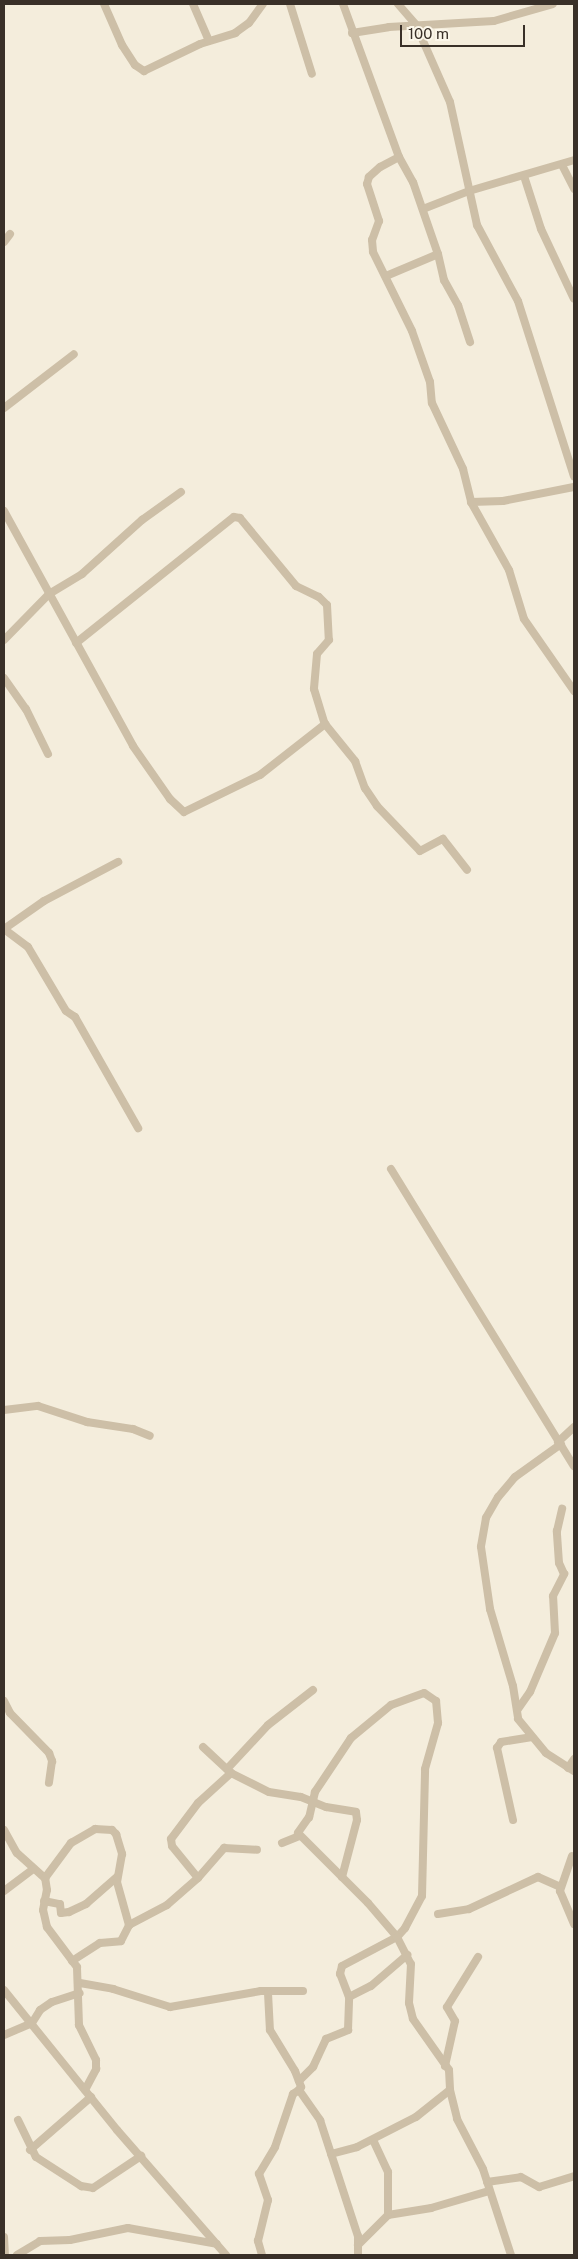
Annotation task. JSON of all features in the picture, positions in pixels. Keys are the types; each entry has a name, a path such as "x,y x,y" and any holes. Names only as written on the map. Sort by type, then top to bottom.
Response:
{"street":[{"path":"104,4 122,45 141,70 148,71 209,40 244,28 263,4"},
{"path":"193,4 209,40"},
{"path":"290,4 312,74"},
{"path":"343,4 352,33 399,157 413,182 438,254 444,280 458,304 470,342"},
{"path":"398,4 416,26 450,102 477,226 518,301 574,476"},
{"path":"352,33 416,26 494,21 553,4"},
{"path":"399,157 373,172 367,184 379,216 372,245 412,331 430,382 432,403 462,469 471,502 510,570 524,619 574,691"},
{"path":"423,209 468,191 574,160"},
{"path":"562,165 574,189"},
{"path":"524,176 541,229 574,299"},
{"path":"4,242 10,234"},
{"path":"386,276 438,254"},
{"path":"4,408 74,354"},
{"path":"471,502 503,502 574,487"},
{"path":"4,640 49,594 82,574 142,520 182,492"},
{"path":"4,511 76,643 152,776 184,812 260,775 325,724"},
{"path":"76,643 237,516 296,586 319,597 327,605 329,640 317,654 314,690 325,724 355,761 365,788 377,806 420,851 443,839 467,870"},
{"path":"4,678 26,709 48,754"},
{"path":"118,862 44,900 4,929 28,947 66,1011 75,1017 138,1128"},
{"path":"391,1169 574,1466"},
{"path":"4,1410 38,1406 87,1422 133,1429 150,1436"},
{"path":"574,1427 560,1443 515,1477 491,1507 482,1533 482,1568 518,1708 518,1719 546,1753 571,1769 574,1758"},
{"path":"518,1708 530,1692 555,1633 553,1596 564,1574 559,1563 557,1531 562,1508"},
{"path":"198,1878 178,1854 170,1839 198,1804 268,1725 313,1690"},
{"path":"282,1842 299,1836 314,1800 315,1792 343,1749 368,1721 410,1696 424,1693 434,1698 438,1723 425,1769 425,1887 405,1928 397,1937 342,1966 340,1974 349,1997 348,2031 326,2039 313,2067 299,2081"},
{"path":"4,1701 10,1713 49,1753 52,1761 49,1783"},
{"path":"513,1820 497,1748 501,1742 531,1737"},
{"path":"203,1746 229,1771 269,1792 314,1800 326,1807 350,1809 357,1814 342,1877"},
{"path":"44,1901 60,1904 61,1913 69,1912 86,1904 117,1877 122,1867 122,1854 116,1834 97,1828 71,1843 45,1878 44,1901 47,1927 77,1967 80,1983 77,2008 79,2025 96,2060 96,2068 85,2090"},
{"path":"4,1830 12,1847 33,1869 45,1878"},
{"path":"299,1836 342,1877 397,1937 412,1964 409,2003 413,2018 452,2076 450,2090 462,2131 487,2182 511,2255"},
{"path":"72,1961 100,1943 121,1941 130,1926 163,1909 198,1878 224,1848 257,1850"},
{"path":"572,1856 560,1887 574,1924"},
{"path":"4,1891 33,1869"},
{"path":"117,1877 120,1898 130,1926"},
{"path":"438,1914 469,1909 538,1877 560,1887"},
{"path":"349,1997 371,1986 407,1955"},
{"path":"445,2066 455,2021 447,2007 478,1957"},
{"path":"80,1983 113,1989 170,2007 261,1991 303,1991"},
{"path":"4,1990 85,2090 226,2255"},
{"path":"268,1992 270,2030 299,2081 299,2090 318,2114 358,2236 358,2255"},
{"path":"4,2035 32,2023 40,2010 80,1993"},
{"path":"262,2255 258,2241 268,2200 259,2174 275,2147 293,2094 299,2090"},
{"path":"331,2154 372,2140 422,2114 450,2090"},
{"path":"30,2150 91,2097"},
{"path":"18,2120 30,2150 62,2176 93,2188 141,2156"},
{"path":"372,2140 388,2172 388,2215"},
{"path":"487,2182 520,2177 539,2187 574,2176"},
{"path":"358,2245 388,2215 431,2208 489,2191"},
{"path":"17,2255 40,2241 70,2240 128,2228 217,2244"},
{"path":"4,2237 5,2255"}]}
